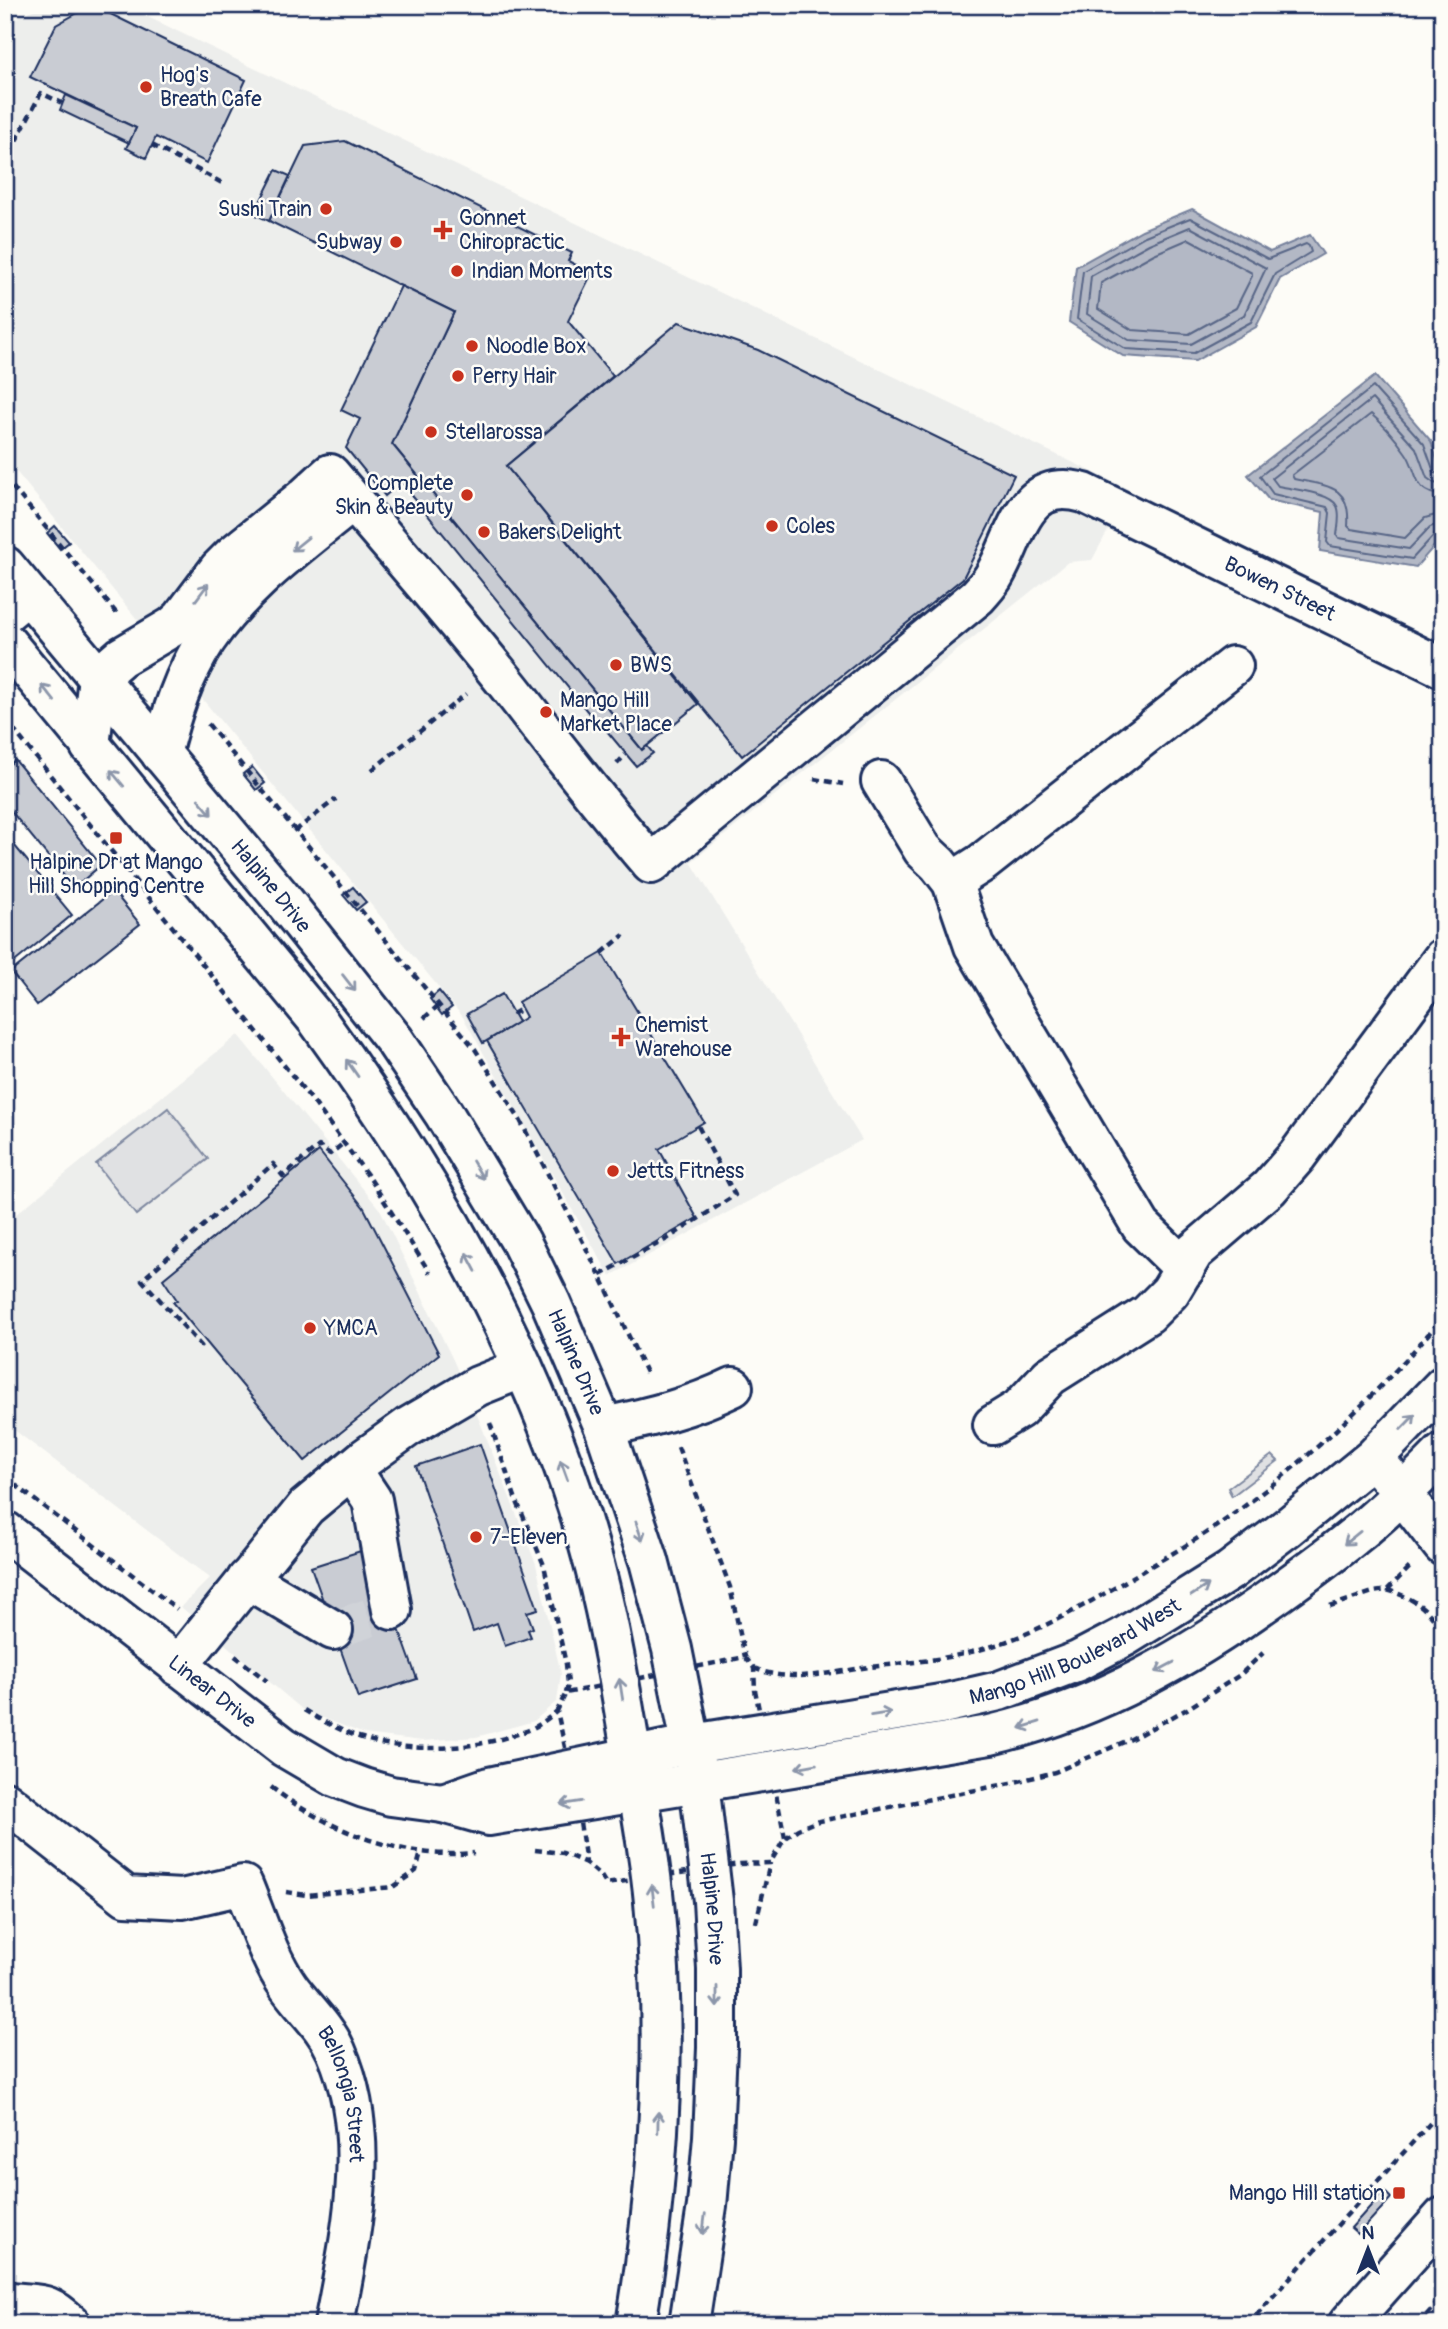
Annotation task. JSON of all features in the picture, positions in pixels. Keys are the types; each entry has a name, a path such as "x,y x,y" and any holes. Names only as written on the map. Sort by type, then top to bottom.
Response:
{"street":[{"name":"Bowen Street","path":"342,487 518,698 651,864 978,596 995,574 1028,508 1040,496 1057,490 1075,491 1118,510 1443,668"},
{"path":"90,746 98,677 121,657 141,647 182,618 233,555 306,496 342,487"},
{"path":"161,754 172,712 206,640 342,487"},
{"name":"Halpine Drive","path":"10,582 98,677 280,896 386,1031 444,1114 521,1242 551,1303 604,1427 662,1606 699,1783 713,1900 717,1969 717,2048 707,2206 689,2324"},
{"path":"5,642 318,1021 354,1070 430,1188 470,1259 523,1368 559,1455 595,1565 614,1646 654,1902 660,2021 658,2141 636,2324"},
{"path":"952,882 982,863 1233,666"},
{"path":"883,786 923,850 952,882 974,946 1141,1226 1185,1269"},
{"path":"993,1426 1019,1409 1050,1377 1148,1314 1170,1292 1194,1252 1269,1188 1297,1156 1443,958"},
{"path":"178,1666 306,1507 408,1427 478,1386 523,1368"},
{"name":"Mango Hill Boulevard West","path":"635,1775 692,1744 947,1703 999,1691 1078,1661 1124,1637 1230,1571 1373,1458 1443,1386"},
{"path":"604,1427 666,1414 702,1402 733,1387"},
{"name":"Mango Hill Boulevard West","path":"635,1775 699,1783 990,1735 1060,1715 1094,1702 1173,1663 1229,1629 1355,1536 1443,1453"},
{"path":"1373,1458 1443,1546"},
{"path":"352,1469 372,1500 392,1610"},
{"name":"Linear Drive","path":"5,1531 284,1747 335,1776 391,1796 443,1803 489,1787 635,1775"},
{"path":"247,1579 333,1630"},
{"path":"5,1801 126,1896 182,1899 243,1885"},
{"name":"Bellongia Street","path":"243,1885 273,1958 289,1986 317,2020 335,2049 350,2088 357,2133 357,2160 352,2218 334,2324"},
{"path":"1348,2324 1443,2217"},
{"path":"5,2301 38,2303 58,2311 71,2324"}],"path":[{"path":"5,162 41,93 62,103"},
{"path":"152,145 222,183"},
{"path":"5,478 123,620"},
{"path":"372,770 467,694"},
{"path":"5,719 270,1047 344,1143 371,1180 435,1281"},
{"path":"205,720 475,1049 520,1120 600,1275 666,1414 730,1587 745,1657 754,1668 765,1673 793,1676 928,1660 979,1650 1055,1622 1187,1545 1273,1484 1361,1408 1443,1317"},
{"path":"615,766 626,754"},
{"path":"806,781 824,779 883,786"},
{"path":"295,831 336,799"},
{"path":"602,953 624,935"},
{"path":"513,1014 522,1009"},
{"path":"600,1275 667,1240 735,1195 698,1126"},
{"path":"202,1347 142,1280 273,1164 283,1176 319,1146 330,1154 344,1143"},
{"path":"303,1710 325,1723 364,1739 399,1746 424,1747 477,1744 526,1731 558,1711 566,1693 568,1674 544,1565 515,1497 478,1386"},
{"path":"5,1477 177,1610"},
{"path":"1387,1590 1412,1598 1436,1620 1443,1634"},
{"path":"235,1656 275,1688"},
{"path":"727,1662 745,1657"},
{"path":"754,1668 755,1690"},
{"path":"566,1693 584,1691"},
{"path":"558,1711 562,1729"},
{"path":"740,1864 770,1863 785,1838 780,1818"},
{"path":"584,1841 586,1863 601,1876 610,1891"},
{"path":"243,1885 306,1895 393,1887 416,1871 421,1852"},
{"path":"606,1884 622,1880"},
{"path":"1248,2324 1443,2109"},
{"path":"1418,2324 1443,2297"}],"shaded area":[{"name":"Mango Hill Market Place","path":"42,5 123,5 1130,490 1092,560 1068,562 691,862 862,1140 610,1276 463,1017 5,458 5,24"},
{"path":"238,1035 381,1211 480,1422 536,1564 561,1674 557,1701 534,1721 476,1737 423,1741 364,1734 303,1710 181,1607 210,1578 5,1423 5,1223"},
{"path":"168,1108 208,1159 136,1215 96,1164"},
{"path":"1272,1455 1278,1461 1232,1496 1228,1488"}],"water":[{"path":"1192,209 1270,252 1310,235 1323,254 1280,279 1256,327 1195,361 1123,356 1069,322 1076,267 1142,230"},
{"path":"1375,376 1431,441 1443,478 1443,536 1416,567 1320,551 1323,512 1269,500 1248,475"}],"building":[{"name":"Hog's Breath Cafe","path":"92,5 246,80 207,163 156,137 146,158 126,148 136,128 30,77 56,25"},
{"path":"5,68 15,71 5,104"},
{"path":"66,95 136,128 129,143 60,110"},
{"path":"345,141 572,253 568,261 592,273 568,321 613,376 506,466 698,704 642,750 392,444 454,312 269,221 305,146"},
{"path":"276,170 290,176 269,221 254,214"},
{"path":"401,286 454,312 392,444 642,750 647,746 653,753 636,766 602,725 600,727 401,482 385,496 346,448 360,419 341,410"},
{"name":"Coles","path":"679,322 758,350 1014,475 963,578 742,756 506,466"},
{"path":"55,526 69,542 60,549 47,533"},
{"path":"15,760 101,865 74,888 5,804 5,768"},
{"path":"252,767 265,783 256,790 243,774"},
{"path":"5,834 72,915 5,970"},
{"path":"353,887 366,902 356,910 343,895"},
{"path":"113,891 140,924 37,1005 11,972"},
{"path":"602,953 704,1122 659,1149 697,1218 618,1264 487,1041 526,1017 518,1002"},
{"path":"439,991 452,1007 442,1015 430,999"},
{"path":"502,994 518,1022 483,1043 467,1014"},
{"name":"YMCA","path":"319,1151 364,1208 439,1354 305,1461 173,1302 177,1300 163,1279"},
{"name":"7-Eleven","path":"480,1444 538,1609 527,1612 533,1628 528,1630 531,1637 505,1646 497,1623 473,1632 416,1466"},
{"path":"370,1548 417,1679 358,1698 311,1567"},
{"path":"1384,2191 1391,2198 1358,2234 1351,2228"}],"tunnel":[{"path":"333,1630 392,1610"}],"place":[{"name":"Hog's Breath Cafe","path":"146,87"},
{"name":"Sushi Train","path":"326,209"},
{"name":"Gonnet Chiropractic","path":"443,230"},
{"name":"Subway","path":"396,242"},
{"name":"Indian Moments","path":"457,271"},
{"name":"Noodle Box","path":"472,346"},
{"name":"Perry Hair","path":"458,376"},
{"name":"Stellarossa","path":"431,432"},
{"name":"Complete Skin & Beauty","path":"467,495"},
{"name":"Coles","path":"772,526"},
{"name":"Bakers Delight","path":"484,532"},
{"name":"BWS","path":"616,665"},
{"name":"Mango Hill Market Place","path":"546,712"},
{"name":"Halpine Dr at Mango Hill Shopping Centre","path":"116,838"},
{"name":"Chemist Warehouse","path":"621,1037"},
{"name":"Jetts Fitness","path":"613,1171"},
{"name":"YMCA","path":"310,1328"},
{"name":"7-Eleven","path":"476,1537"},
{"name":"Mango Hill station","path":"1399,2193"}]}
